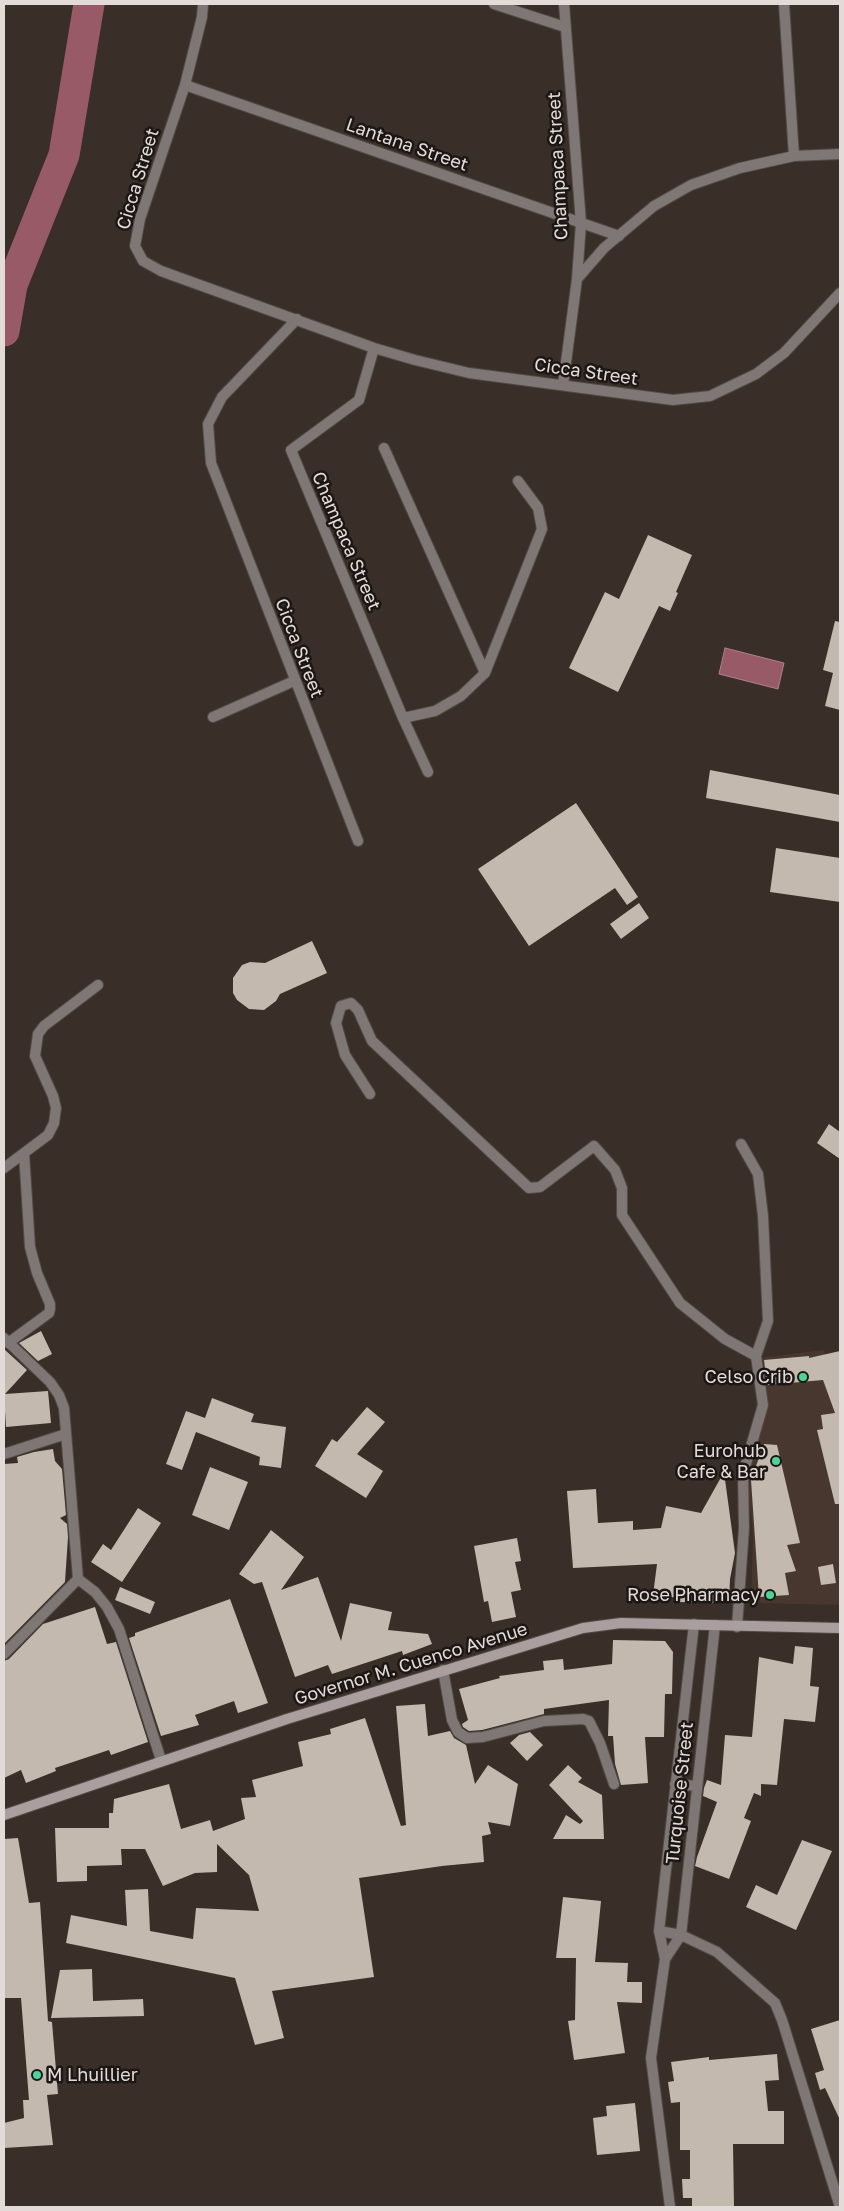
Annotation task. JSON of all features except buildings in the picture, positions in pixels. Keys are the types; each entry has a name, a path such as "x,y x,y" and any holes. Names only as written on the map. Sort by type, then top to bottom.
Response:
{"main road":[{"name":"Governor M. Cuenco Avenue","path":"4,1815 161,1760 443,1670 583,1628 621,1623 840,1628"}],"street":[{"name":"Cicca Street","path":"203,4 202,17 185,85 140,219 135,246 144,261 161,271 374,348 469,373 674,400 710,396 756,374 784,353 840,293"},
{"path":"494,4 565,27"},
{"name":"Champaca Street","path":"563,385 577,280 581,223 564,4"},
{"path":"784,4 794,156"},
{"name":"Lantana Street","path":"185,85 619,236"},
{"path":"577,280 604,248 654,206 691,185 740,168 794,156 840,154"},
{"name":"Cicca Street","path":"297,320 222,397 208,424 211,463 294,681 358,841"},
{"name":"Champaca Street","path":"374,348 359,400 291,450 403,718 428,772"},
{"path":"384,448 485,673"},
{"path":"403,718 435,711 461,696 485,673 542,529 538,508 518,481"},
{"path":"213,717 294,681"},
{"path":"4,1168 48,1135 54,1123 56,1108 53,1096 35,1056 38,1034 44,1026 98,985"},
{"path":"370,1094 345,1055 336,1022 341,1006 350,1004 358,1010 372,1041 530,1188 540,1187 594,1146 616,1170 622,1188 622,1215 680,1304 725,1339 756,1356"},
{"path":"738,1626 744,1528 743,1474 764,1405 756,1356 768,1321 763,1216 758,1174 741,1144"},
{"path":"24,1153 30,1247 37,1273 50,1304 50,1309 48,1313 6,1340 50,1382 59,1395 64,1408 78,1579 95,1592 107,1606 119,1629 161,1760"},
{"path":"4,1454 66,1434"},
{"path":"4,1654 78,1579"},
{"name":"Turquoise Street","path":"670,2207 651,2058 665,1959 659,1932 694,1624"},
{"name":"Turquoise Street","path":"665,1959 681,1936 715,1626"},
{"path":"443,1670 452,1720 458,1732 467,1738 483,1737 544,1721 583,1719 589,1721 600,1743 614,1784"},
{"path":"676,1784 697,1786"},
{"path":"659,1932 681,1936 717,1952 775,2003 835,2173 840,2207"}],"shaded area":[{"path":"725,648 784,663 778,689 719,674"},
{"path":"824,1350 831,1379 840,1377 840,1407 837,1409 840,1418 840,1605 751,1603 753,1533 746,1468 759,1432 758,1358"}],"waterway":[{"path":"4,331 12,285 64,155 89,4"}],"place":[{"name":"Celso Crib","path":"803,1377"},
{"name":"Eurohub Cafe & Bar","path":"776,1461"},
{"name":"Rose Pharmacy","path":"770,1595"},
{"name":"M Lhuillier","path":"37,2075"}]}
